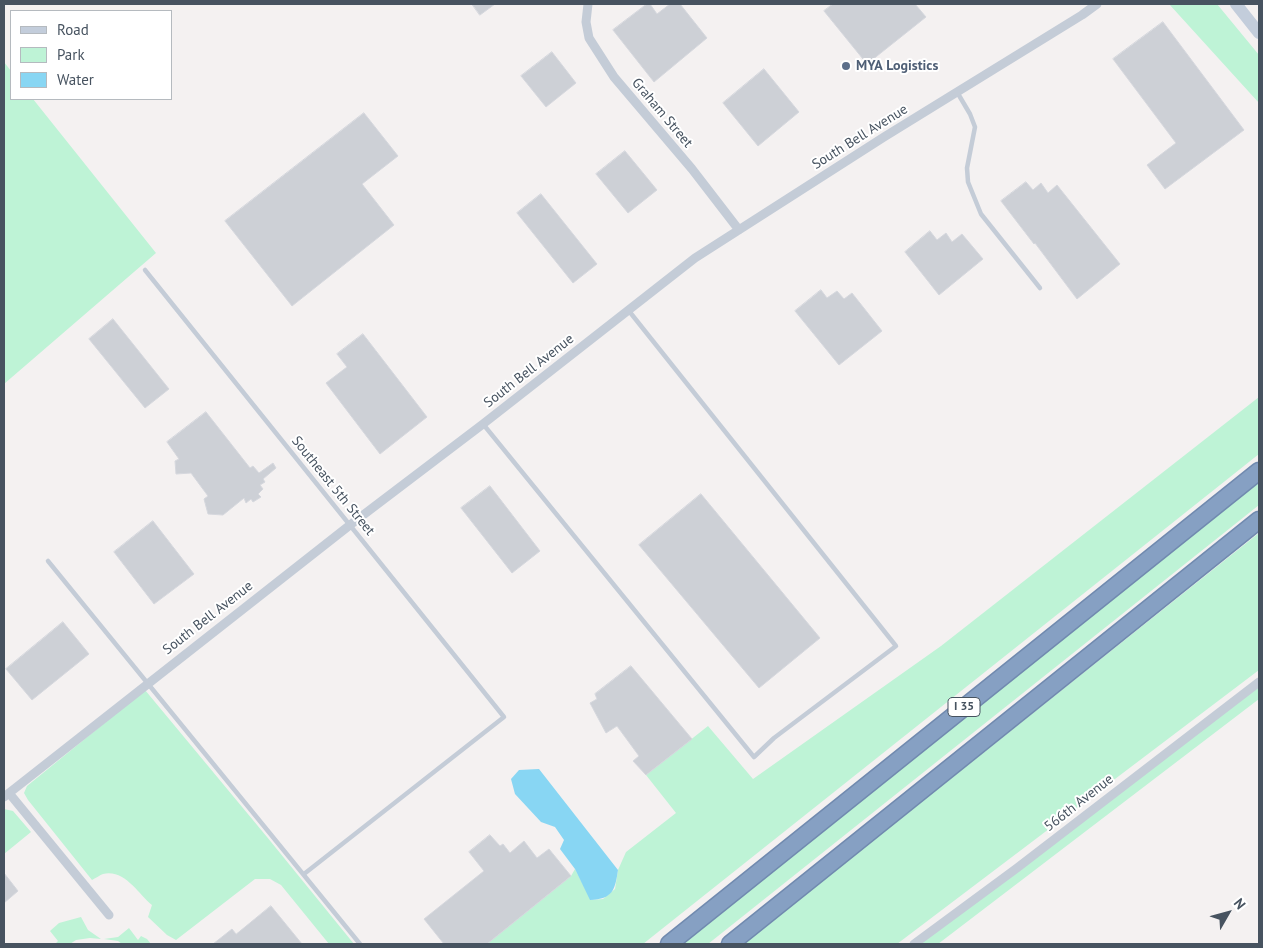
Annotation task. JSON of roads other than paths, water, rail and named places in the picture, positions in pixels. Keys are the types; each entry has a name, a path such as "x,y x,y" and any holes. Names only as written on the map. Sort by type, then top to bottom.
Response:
{"highway":[{"name":"I 35","path":"669,944 1259,471"},
{"path":"730,944 1259,520"}],"main road":[{"path":"1236,4 1259,33"}],"street":[{"name":"Graham Street","path":"588,4 586,22 590,38 614,77 692,169 739,230"},
{"name":"South Bell Avenue","path":"6,795 147,683 695,258 957,92 1082,16 1097,4"},
{"name":"566th Avenue","path":"914,944 1017,868 1259,682"},
{"path":"6,795 109,915"}],"lane":[{"path":"957,92 970,114 975,128 967,168 968,182 982,214 1040,288"},
{"name":"Southeast 5th Street","path":"146,270 504,717 304,874"},
{"path":"483,424 754,757 774,738 896,646 629,310"},
{"path":"48,561 360,944"}],"water":[{"path":"539,769 618,870 612,892 604,898 590,900 575,869 560,849 564,840 555,827 541,822 515,794 511,779 519,770"}],"place":[{"name":"MYA Logistics","path":"846,66"}]}
